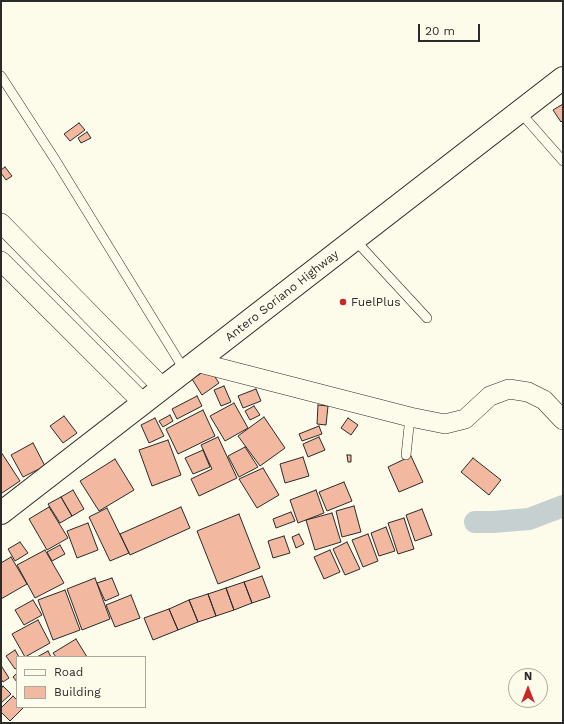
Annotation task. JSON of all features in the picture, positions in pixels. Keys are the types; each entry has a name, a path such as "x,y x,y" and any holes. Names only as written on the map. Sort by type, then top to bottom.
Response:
{"main road":[{"name":"Antero Soriano Highway","path":"1,513 563,78"}],"street":[{"path":"1,223 163,388"},
{"path":"1,261 143,403"},
{"path":"190,367 445,424 465,419 490,396 509,389 528,392 544,400 563,420"}],"lane":[{"path":"1,76 190,367"},
{"path":"520,112 563,161"},
{"path":"354,240 427,318"},
{"path":"406,455 410,417"}],"building":[{"path":"563,104 563,120 561,122 553,110"},
{"path":"79,123 85,130 70,141 64,134"},
{"path":"87,132 91,138 81,143 78,138"},
{"path":"5,167 12,176 6,180 1,173 1,170"},
{"path":"209,368 219,383 202,395 192,379"},
{"path":"224,386 231,402 221,406 214,390"},
{"path":"256,389 261,401 243,408 238,396"},
{"path":"197,396 202,406 177,419 172,409"},
{"path":"234,403 248,428 225,441 210,416"},
{"path":"318,405 328,406 326,425 317,424"},
{"path":"254,406 260,415 250,420 245,411"},
{"path":"203,410 215,436 178,454 166,429"},
{"path":"170,415 173,421 163,427 159,421"},
{"path":"64,416 77,433 63,443 50,426"},
{"path":"264,417 285,448 260,466 238,436"},
{"path":"155,418 164,436 149,443 141,425"},
{"path":"348,418 358,425 351,435 341,428"},
{"path":"319,426 322,434 302,441 299,434"},
{"path":"218,437 237,478 199,496 191,479 212,469 201,445"},
{"path":"319,437 325,450 308,457 303,444"},
{"path":"168,440 181,475 152,486 139,450"},
{"path":"33,443 45,466 23,477 11,455"},
{"path":"245,447 258,467 239,477 228,456"},
{"path":"203,450 210,467 193,474 185,458"},
{"path":"1,452 20,481 2,493 1,492"},
{"path":"347,455 351,455 351,462 348,462"},
{"path":"411,456 423,482 399,492 388,467"},
{"path":"303,457 309,476 285,483 280,464"},
{"path":"473,458 501,480 489,495 461,472"},
{"path":"115,459 134,490 99,511 80,481"},
{"path":"263,468 279,495 257,508 239,479"},
{"path":"344,482 352,501 327,511 319,492"},
{"path":"73,490 84,509 72,516 61,497"},
{"path":"316,490 324,513 298,523 290,500"},
{"path":"61,497 72,516 60,523 48,504"},
{"path":"354,506 361,532 342,537 336,511"},
{"path":"49,507 68,538 47,550 29,519"},
{"path":"181,507 190,528 130,555 120,534"},
{"path":"107,508 129,553 110,561 89,517"},
{"path":"422,509 432,535 415,541 406,515"},
{"path":"291,512 295,521 276,528 273,519"},
{"path":"332,513 341,542 315,550 306,520"},
{"path":"239,514 260,568 218,584 197,531"},
{"path":"404,518 414,549 398,554 388,523"},
{"path":"88,523 98,550 77,558 67,531"},
{"path":"386,527 395,551 379,556 371,533"},
{"path":"299,534 304,544 296,548 292,537"},
{"path":"368,534 378,561 363,567 352,540"},
{"path":"284,536 290,553 273,558 268,541"},
{"path":"20,542 28,553 15,561 8,549"},
{"path":"347,542 360,569 345,575 333,549"},
{"path":"60,545 65,554 52,561 47,552"},
{"path":"45,550 64,583 35,598 17,565"},
{"path":"330,550 340,572 324,579 314,557"},
{"path":"11,557 27,584 1,599 1,563"},
{"path":"262,576 270,597 252,603 244,582"},
{"path":"95,578 110,619 82,630 67,589"},
{"path":"112,578 119,595 105,601 97,583"},
{"path":"244,582 252,603 234,610 226,588"},
{"path":"226,588 234,610 216,616 208,594"},
{"path":"65,590 80,630 53,640 38,600"},
{"path":"208,594 216,616 198,622 189,600"},
{"path":"131,595 140,618 115,627 106,605"},
{"path":"33,600 42,615 24,625 15,610"},
{"path":"189,600 198,622 178,630 169,609"},
{"path":"169,609 178,630 153,640 144,618"},
{"path":"38,620 50,643 24,656 12,634"},
{"path":"76,639 86,656 55,656 53,653"},
{"path":"15,650 18,656 16,656 16,668 15,669 6,656"},
{"path":"48,651 50,656 39,656"},
{"path":"2,667 9,678 3,682 1,679"},
{"path":"16,674 16,681 13,677"},
{"path":"3,686 11,694 1,703 1,689"},
{"path":"13,696 16,699 16,708 23,708 10,721 1,712 1,708"}],"waterway":[{"path":"475,522 529,519 563,506"}],"place":[{"name":"FuelPlus","path":"343,302"}]}
